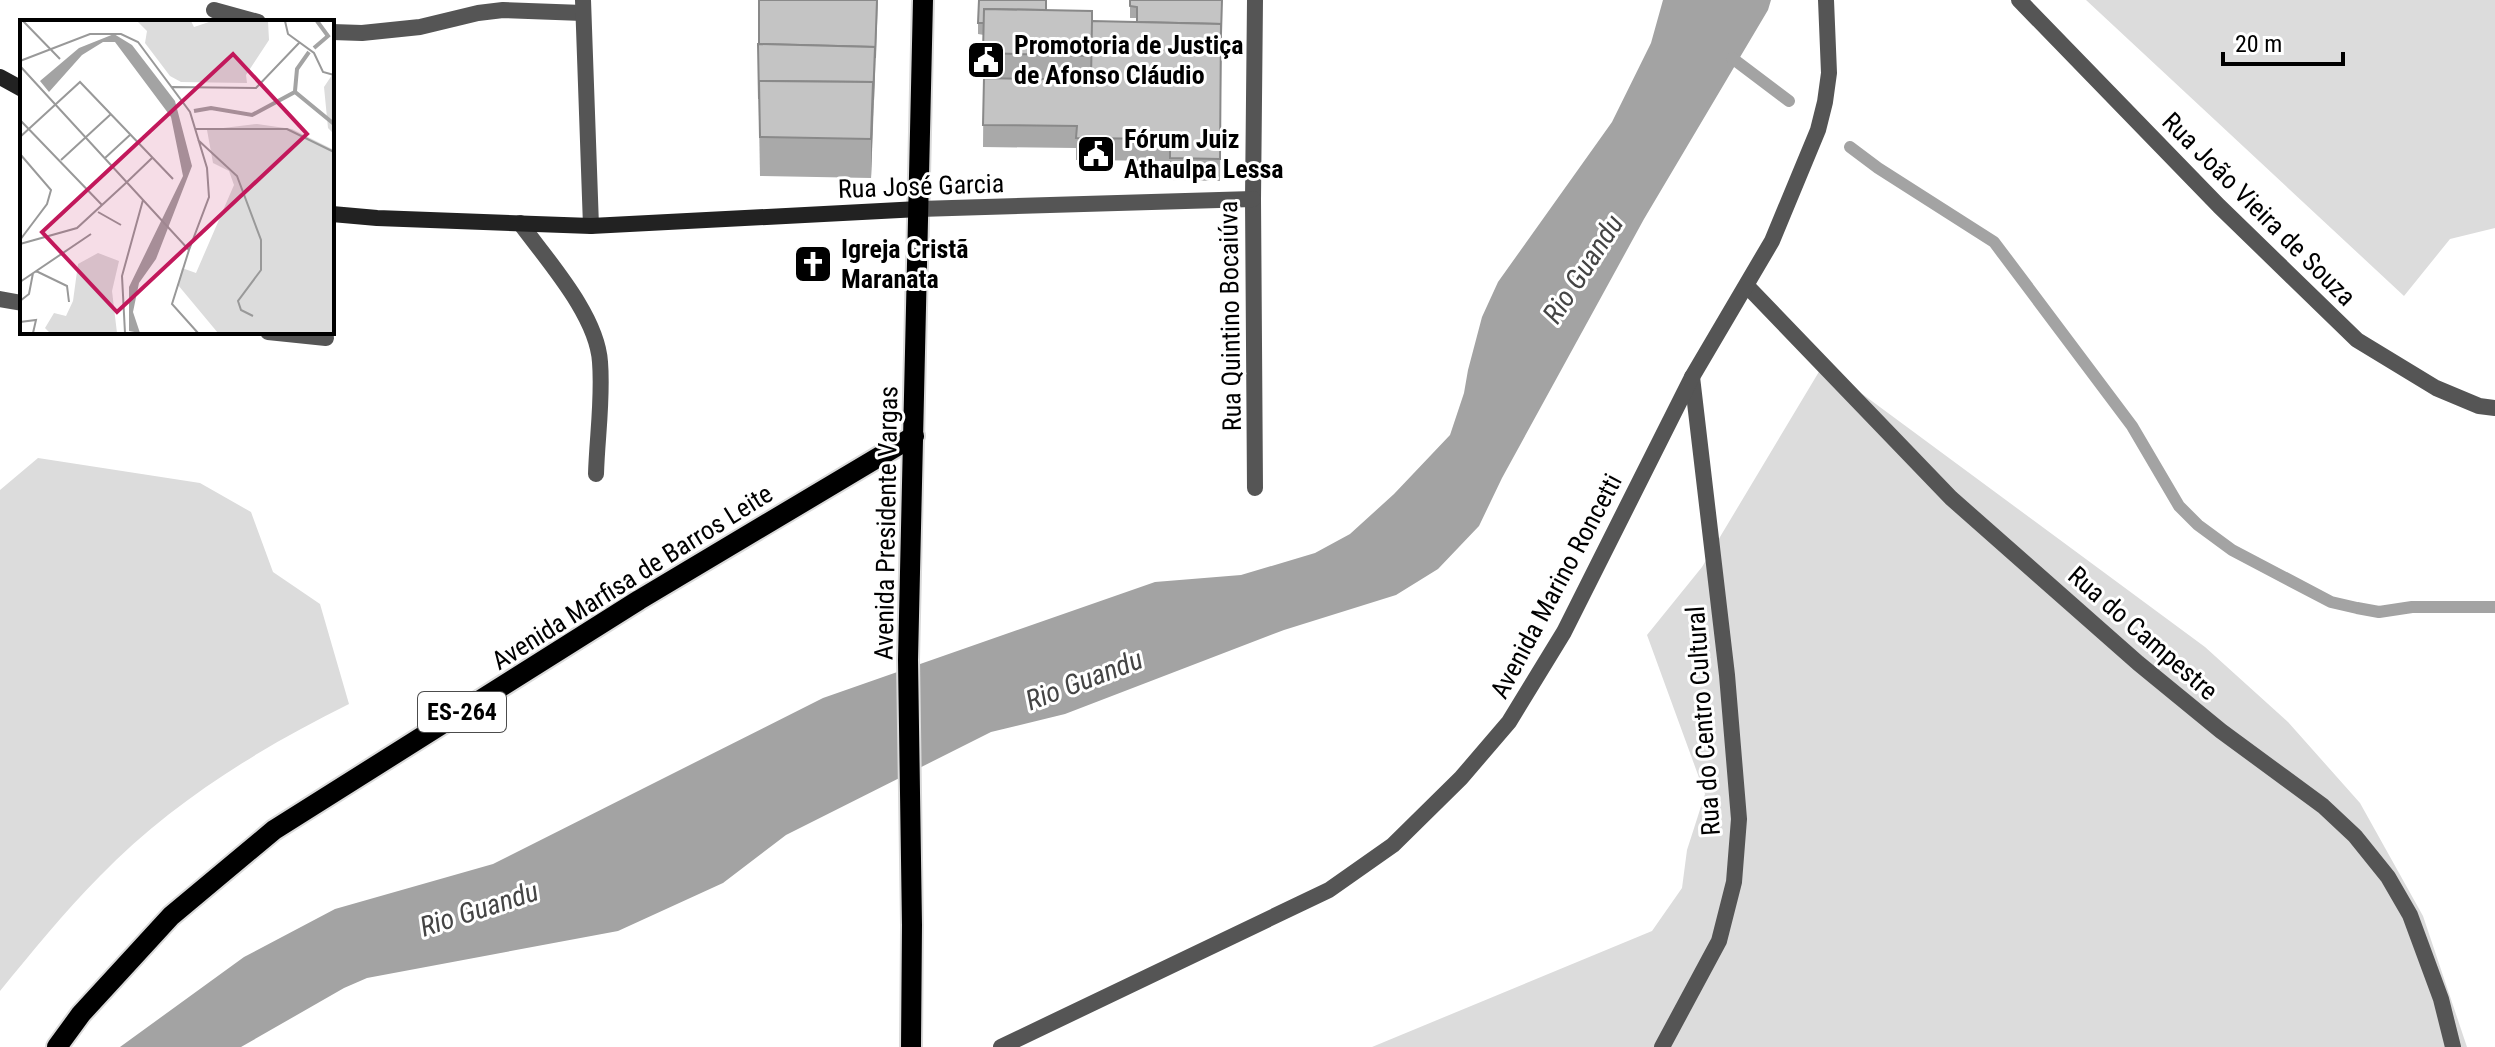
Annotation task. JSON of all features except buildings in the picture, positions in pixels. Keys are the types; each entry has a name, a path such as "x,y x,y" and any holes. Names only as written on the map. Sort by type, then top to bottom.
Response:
{"main road":[{"name":"Avenida Presidente Vargas","path":"911,1047 908,660 923,0"},
{"path":"0,77 20,88"},
{"name":"Rua José Garcia","path":"334,214 591,226 919,209"},
{"name":"Avenida Marfisa de Barros Leite","path":"57,1047 81,1014 171,916 274,830 639,600 914,436"}],"street":[{"name":"Rua Quintino Bocaiúva","path":"1255,0 1255,488"},
{"name":"Avenida Marino Roncetti","path":"1001,1047 1329,890 1393,845 1461,778 1509,722 1564,632 1692,377 1772,241 1818,130 1829,73 1826,0"},
{"name":"Rua João Vieira de Souza","path":"2019,0 2219,206 2357,340 2436,388 2479,406 2495,408"},
{"path":"334,32 362,33 420,27 503,10 583,7 591,226"},
{"path":"214,10 251,20"},
{"name":"Rua José Garcia","path":"919,209 1253,199"},
{"path":"520,223 588,320 600,360 596,474"},
{"name":"Rua do Campestre","path":"1747,286 1951,498 2138,663 2221,731 2323,806 2355,836 2388,877 2410,915 2441,999 2453,1047"},
{"path":"0,299 20,303"},
{"path":"287,334 326,338"},
{"name":"Rua do Centro Cultural","path":"1662,1047 1719,941 1734,882 1739,819 1727,675 1692,377"}],"shaded area":[{"path":"2086,0 2495,0 2495,228 2450,239 2404,296"},
{"path":"1823,365 2205,647 2288,722 2360,803 2423,916 2467,1047 1372,1047 1652,931 1682,888 1687,850 1705,794 1647,635 1702,567"},
{"path":"38,458 200,483 251,512 273,572 320,604 349,704 249,759 156,825 127,849 87,890 0,991 0,490"}],"water":[{"name":"Rio Guandu","path":"1663,0 1771,0 1768,10 1644,219 1502,478 1479,526 1438,569 1396,595 1284,630 1065,714 991,732 786,835 723,883 618,931 367,978 241,1047 120,1047 244,957 335,909 493,864 823,698 1155,582 1241,575 1315,553 1350,534 1394,494 1450,435 1464,393 1482,317 1498,282 1612,122 1651,43"}],"waterway":[{"path":"1732,58 1789,101"},
{"path":"1850,147 1994,242 2132,426 2179,506 2198,525 2232,550 2331,602 2357,608 2379,612 2412,607 2495,607"}],"place":[{"name":"Promotoria de Justiça de Afonso Cláudio","path":"986,60"},
{"name":"Fórum Juiz Athaulpa Lessa","path":"1096,154"},
{"name":"Igreja Cristã Maranata","path":"813,264"}]}
